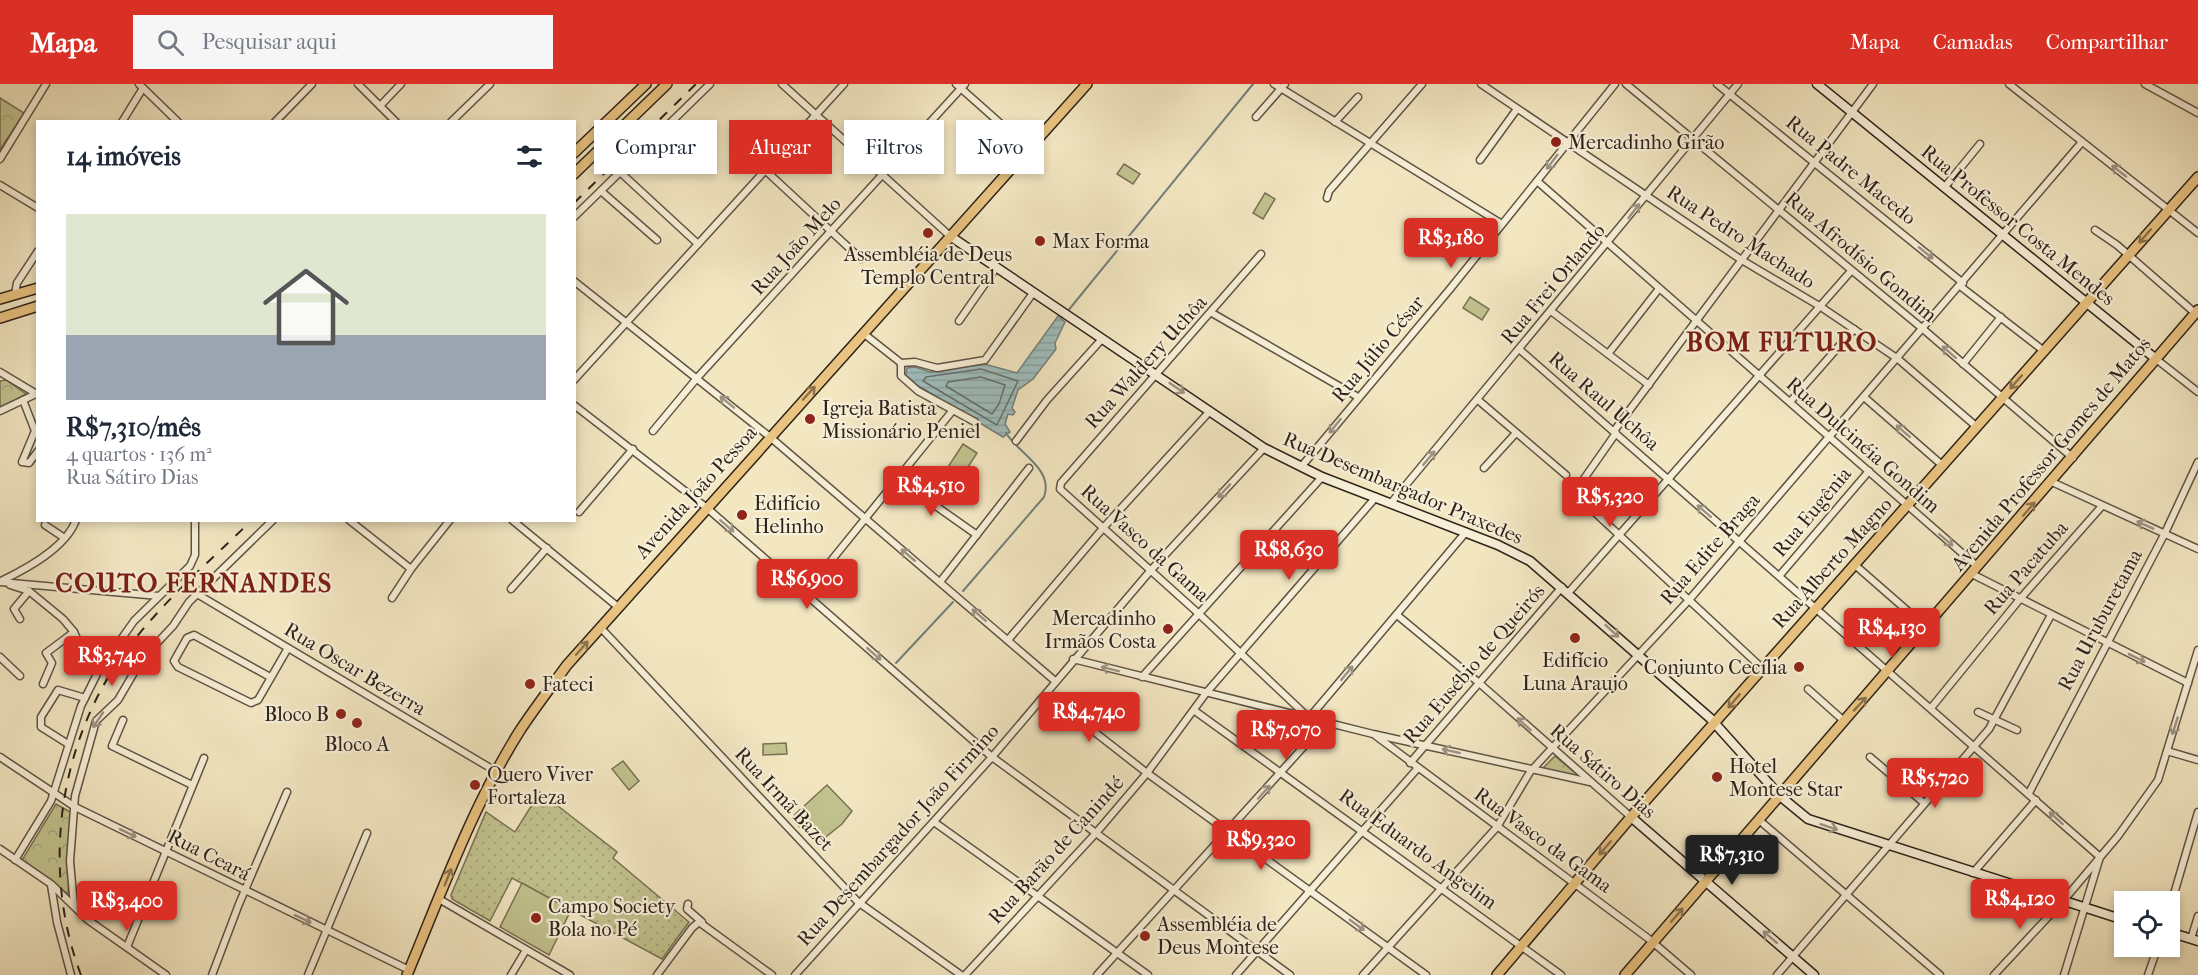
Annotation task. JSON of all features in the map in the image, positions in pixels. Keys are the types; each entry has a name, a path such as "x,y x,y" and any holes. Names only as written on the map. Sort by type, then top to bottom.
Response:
{"main road":[{"path":"576,151 646,84"},
{"path":"576,172 667,84"},
{"name":"Avenida João Pessoa","path":"1044,131 1087,84"},
{"path":"626,103 637,114"},
{"name":"Avenida João Pessoa","path":"408,973 462,843 497,771 519,732 567,665 1005,174"},
{"name":"Rua Alberto Magno","path":"1497,975 1631,817 2198,177"},
{"path":"0,299 36,289"},
{"path":"0,318 36,307"},
{"name":"Avenida Professor Gomes de Matos","path":"1625,975 1889,672 2197,311"}],"street":[{"path":"0,159 46,84"},
{"path":"277,120 312,84"},
{"path":"358,84 394,120"},
{"path":"380,106 401,84"},
{"path":"453,120 490,84"},
{"path":"673,120 710,84"},
{"name":"Rua Desembargador Praxedes","path":"782,84 950,236 1264,448 1322,477 1520,554 1565,589 1715,723 1780,796 1810,820 2114,917"},
{"path":"811,120 844,84"},
{"path":"1274,84 1283,86 1335,122 1502,224"},
{"path":"1327,198 1329,191 1422,84"},
{"name":"Rua Pedro Machado","path":"1481,84 1740,259 1821,307 1898,359 1977,427"},
{"name":"Rua Júlio César","path":"1301,467 1450,289 1566,142 1615,84"},
{"name":"Rua Afrodísio Gondim","path":"1626,84 1923,329 2073,458"},
{"name":"Rua Padre Macedo","path":"1717,84 1816,162 2044,351"},
{"name":"Rua Frei Orlando","path":"1391,503 1609,243 1738,84"},
{"name":"Rua Professor Costa Mendes","path":"1817,84 2198,392"},
{"path":"1762,668 1574,493 1649,384 1740,259 1816,162 1873,84"},
{"path":"2009,84 2198,233"},
{"path":"2145,84 2198,113"},
{"path":"960,85 998,120"},
{"name":"Rua João Melo","path":"653,431 697,378 883,175 960,85"},
{"path":"123,120 141,86 176,120"},
{"path":"1256,117 1283,86"},
{"path":"1335,122 1358,97"},
{"path":"1480,160 1517,109"},
{"name":"Rua Edite Braga","path":"1363,975 1441,886 1497,827 1531,770 1553,750 1636,654 1689,600 1828,435 1898,359 2004,236 2082,142"},
{"path":"1944,188 1980,144"},
{"path":"576,215 618,174"},
{"path":"622,174 698,244"},
{"path":"576,378 761,174"},
{"path":"769,174 861,259"},
{"name":"Rua Dulcinéia Gondim","path":"1537,181 1609,243 1658,290 1869,471 1975,571 2020,599 2188,683"},
{"path":"0,185 36,207"},
{"path":"602,191 657,240"},
{"path":"2095,230 2197,311"},
{"path":"15,294 17,283 36,254"},
{"name":"Rua Waldery Uchôa","path":"1063,492 1060,489 1061,483 1262,255"},
{"path":"959,321 996,268"},
{"name":"Rua Eusébio de Queirós","path":"1410,763 1478,682 1619,535 1851,271"},
{"path":"576,282 770,437 1055,681"},
{"path":"1443,285 1450,289"},
{"path":"1608,354 1658,290"},
{"path":"863,333 901,363 915,362 943,367 985,360 1033,293"},
{"path":"1551,311 1649,384"},
{"path":"1212,313 1358,397"},
{"path":"1963,364 2001,317"},
{"path":"1790,402 1854,329"},
{"path":"1016,441 1047,400 1102,339"},
{"name":"Rua Raul Uchôa","path":"1519,349 2100,857"},
{"path":"901,363 901,376 918,391 975,422"},
{"path":"0,373 36,393"},
{"path":"0,411 36,393"},
{"path":"1864,397 1942,465"},
{"path":"23,400 36,436 22,459 26,464 36,453"},
{"path":"1478,400 1566,476"},
{"path":"576,406 707,508 992,757 1173,892 1290,975"},
{"path":"805,593 899,480 953,410"},
{"path":"1008,640 1104,527 1210,411"},
{"path":"1484,468 1516,433"},
{"name":"Rua Desembargador João Firmino","path":"795,975 858,902 992,757 1151,570 1264,448"},
{"path":"579,513 633,449"},
{"name":"Rua Uruburetama","path":"2029,793 2165,534 2198,462"},
{"path":"940,582 1029,468"},
{"name":"Rua Eugênia","path":"1780,575 1869,471"},
{"path":"1142,677 1322,477"},
{"path":"899,480 977,535"},
{"path":"2052,482 2198,549"},
{"name":"Rua Vasco da Gama","path":"1063,492 1198,613 1310,718"},
{"name":"Rua Barão de Canindé","path":"963,975 1096,833 1147,773 1195,711 1206,693 1376,497"},
{"name":"Rua Pacatuba","path":"1931,708 2020,599 2102,506"},
{"path":"73,529 75,522"},
{"path":"2,582 46,555 81,522"},
{"path":"15,860 55,792 68,744 85,698 98,672 134,621 194,560 195,522"},
{"path":"74,906 70,861 77,786 96,721 118,700 142,659 173,626 180,612 271,522"},
{"path":"352,522 411,569"},
{"path":"392,598 411,569 448,522"},
{"path":"514,522 618,606"},
{"path":"45,525 63,537"},
{"path":"1310,718 1466,532"},
{"path":"512,589 547,548"},
{"path":"1855,565 1926,627"},
{"path":"2,582 159,596"},
{"path":"2,582 29,591 55,611 74,632 87,661 98,672"},
{"path":"20,619 14,609 29,591"},
{"name":"Rua Oscar Bezerra","path":"197,594 264,630 288,648 497,771"},
{"name":"Rua Sátiro Dias","path":"1397,615 1478,682 1553,750 1814,975"},
{"path":"1777,975 1989,729 2051,615"},
{"name":"Rua Irmã Bazet","path":"600,627 858,902 963,975"},
{"path":"43,684 52,663 46,653 74,632"},
{"path":"270,677 194,635 187,638 174,661 178,667 247,702 258,699 288,648"},
{"path":"1994,975 2063,901 2100,857 2158,780 2198,650"},
{"path":"0,657 21,676"},
{"path":"1073,659 1373,734 1590,782"},
{"path":"1808,689 1844,721"},
{"path":"68,744 44,730 40,723 58,690 85,698"},
{"path":"1046,694 1147,773 1426,975"},
{"name":"Rua Eduardo Angelim","path":"1195,711 1523,945 1561,975"},
{"path":"1978,712 2017,730"},
{"path":"123,720 111,746 192,785"},
{"path":"1097,975 1326,722"},
{"name":"Rua Vasco da Gama","path":"1373,734 1653,943 1691,975"},
{"path":"2167,751 2198,760"},
{"path":"1870,757 1924,803"},
{"path":"127,947 164,851 204,758"},
{"name":"Rua Ceará","path":"1,760 55,792 75,807 245,892 327,930 408,973"},
{"name":"Rua Eusébio de Queirós","path":"1236,975 1417,769"},
{"path":"212,975 287,792"},
{"path":"1973,873 2036,800"},
{"path":"2175,891 2198,812"},
{"path":"1759,820 1940,975"},
{"path":"933,822 1148,975"},
{"path":"308,975 367,833"},
{"path":"0,849 51,884 88,920 166,975"},
{"path":"2064,975 2100,857"},
{"path":"51,884 57,922 71,975"},
{"path":"439,899 570,975"},
{"path":"688,904 687,909 702,922 772,975"},
{"path":"2180,935 2195,940 2198,916"},
{"path":"657,975 692,928 702,922"},
{"path":"511,975 526,950"},
{"path":"2148,975 2154,957"}],"green space":[{"path":"0,98 24,113 0,150"},
{"path":"1124,164 1140,174 1133,184 1117,174"},
{"path":"1265,193 1275,199 1263,219 1253,213"},
{"path":"1470,297 1489,309 1482,320 1463,308"},
{"path":"6,380 26,394 0,409 0,381"},
{"path":"963,444 977,453 961,478 946,470"},
{"path":"786,743 787,754 763,755 763,744"},
{"path":"1555,756 1580,777 1542,769"},
{"path":"623,761 639,781 629,790 612,769"},
{"path":"827,785 852,811 842,824 817,844 791,818"},
{"path":"540,792 617,852 613,858 689,922 662,959 512,878 490,921 452,899 451,895 486,812 515,832"},
{"path":"56,804 72,813 68,894 22,860"},
{"name":"Campo Society Bola no Pé","path":"522,883 571,910 549,955 500,927"}],"water":[{"path":"1058,316 1065,322 1055,343 1056,349 1033,379 1018,390 1012,408 1015,412 1013,415 1008,414 1005,424 1010,432 1003,437 917,385 906,375 907,368 915,367 930,372 981,363 1017,373"}],"waterway":[{"path":"1067,312 1253,84"},
{"path":"963,591 1044,497 1046,487 1040,470 1006,433"},
{"path":"896,663 953,602"}],"railway":[{"path":"576,201 696,84"},
{"path":"81,975 69,935 62,893 60,851 63,808 71,767 84,726 102,688 139,634 250,522"}],"place":[{"name":"Mercadinho Girão","path":"1556,142"},
{"name":"Assembléia de Deus Templo Central","path":"928,233"},
{"name":"Max Forma","path":"1040,241"},
{"name":"Igreja Batista Missionário Peniel","path":"810,419"},
{"name":"Edifício Helinho","path":"742,515"},
{"name":"Mercadinho Irmãos Costa","path":"1168,629"},
{"name":"Edifício Luna Araujo","path":"1575,638"},
{"name":"Conjunto Cecília","path":"1799,667"},
{"name":"Fateci","path":"530,684"},
{"name":"Bloco B","path":"341,714"},
{"name":"Bloco A","path":"357,723"},
{"name":"Hotel Montese Star","path":"1717,777"},
{"name":"Quero Viver Fortaleza","path":"475,785"},
{"name":"Campo Society Bola no Pé","path":"536,918"},
{"name":"Assembléia de Deus Montese","path":"1145,936"}],"district":[{"name":"BOM FUTURO","path":"1782,342"},
{"name":"COUTO FERNANDES","path":"194,583"}]}
